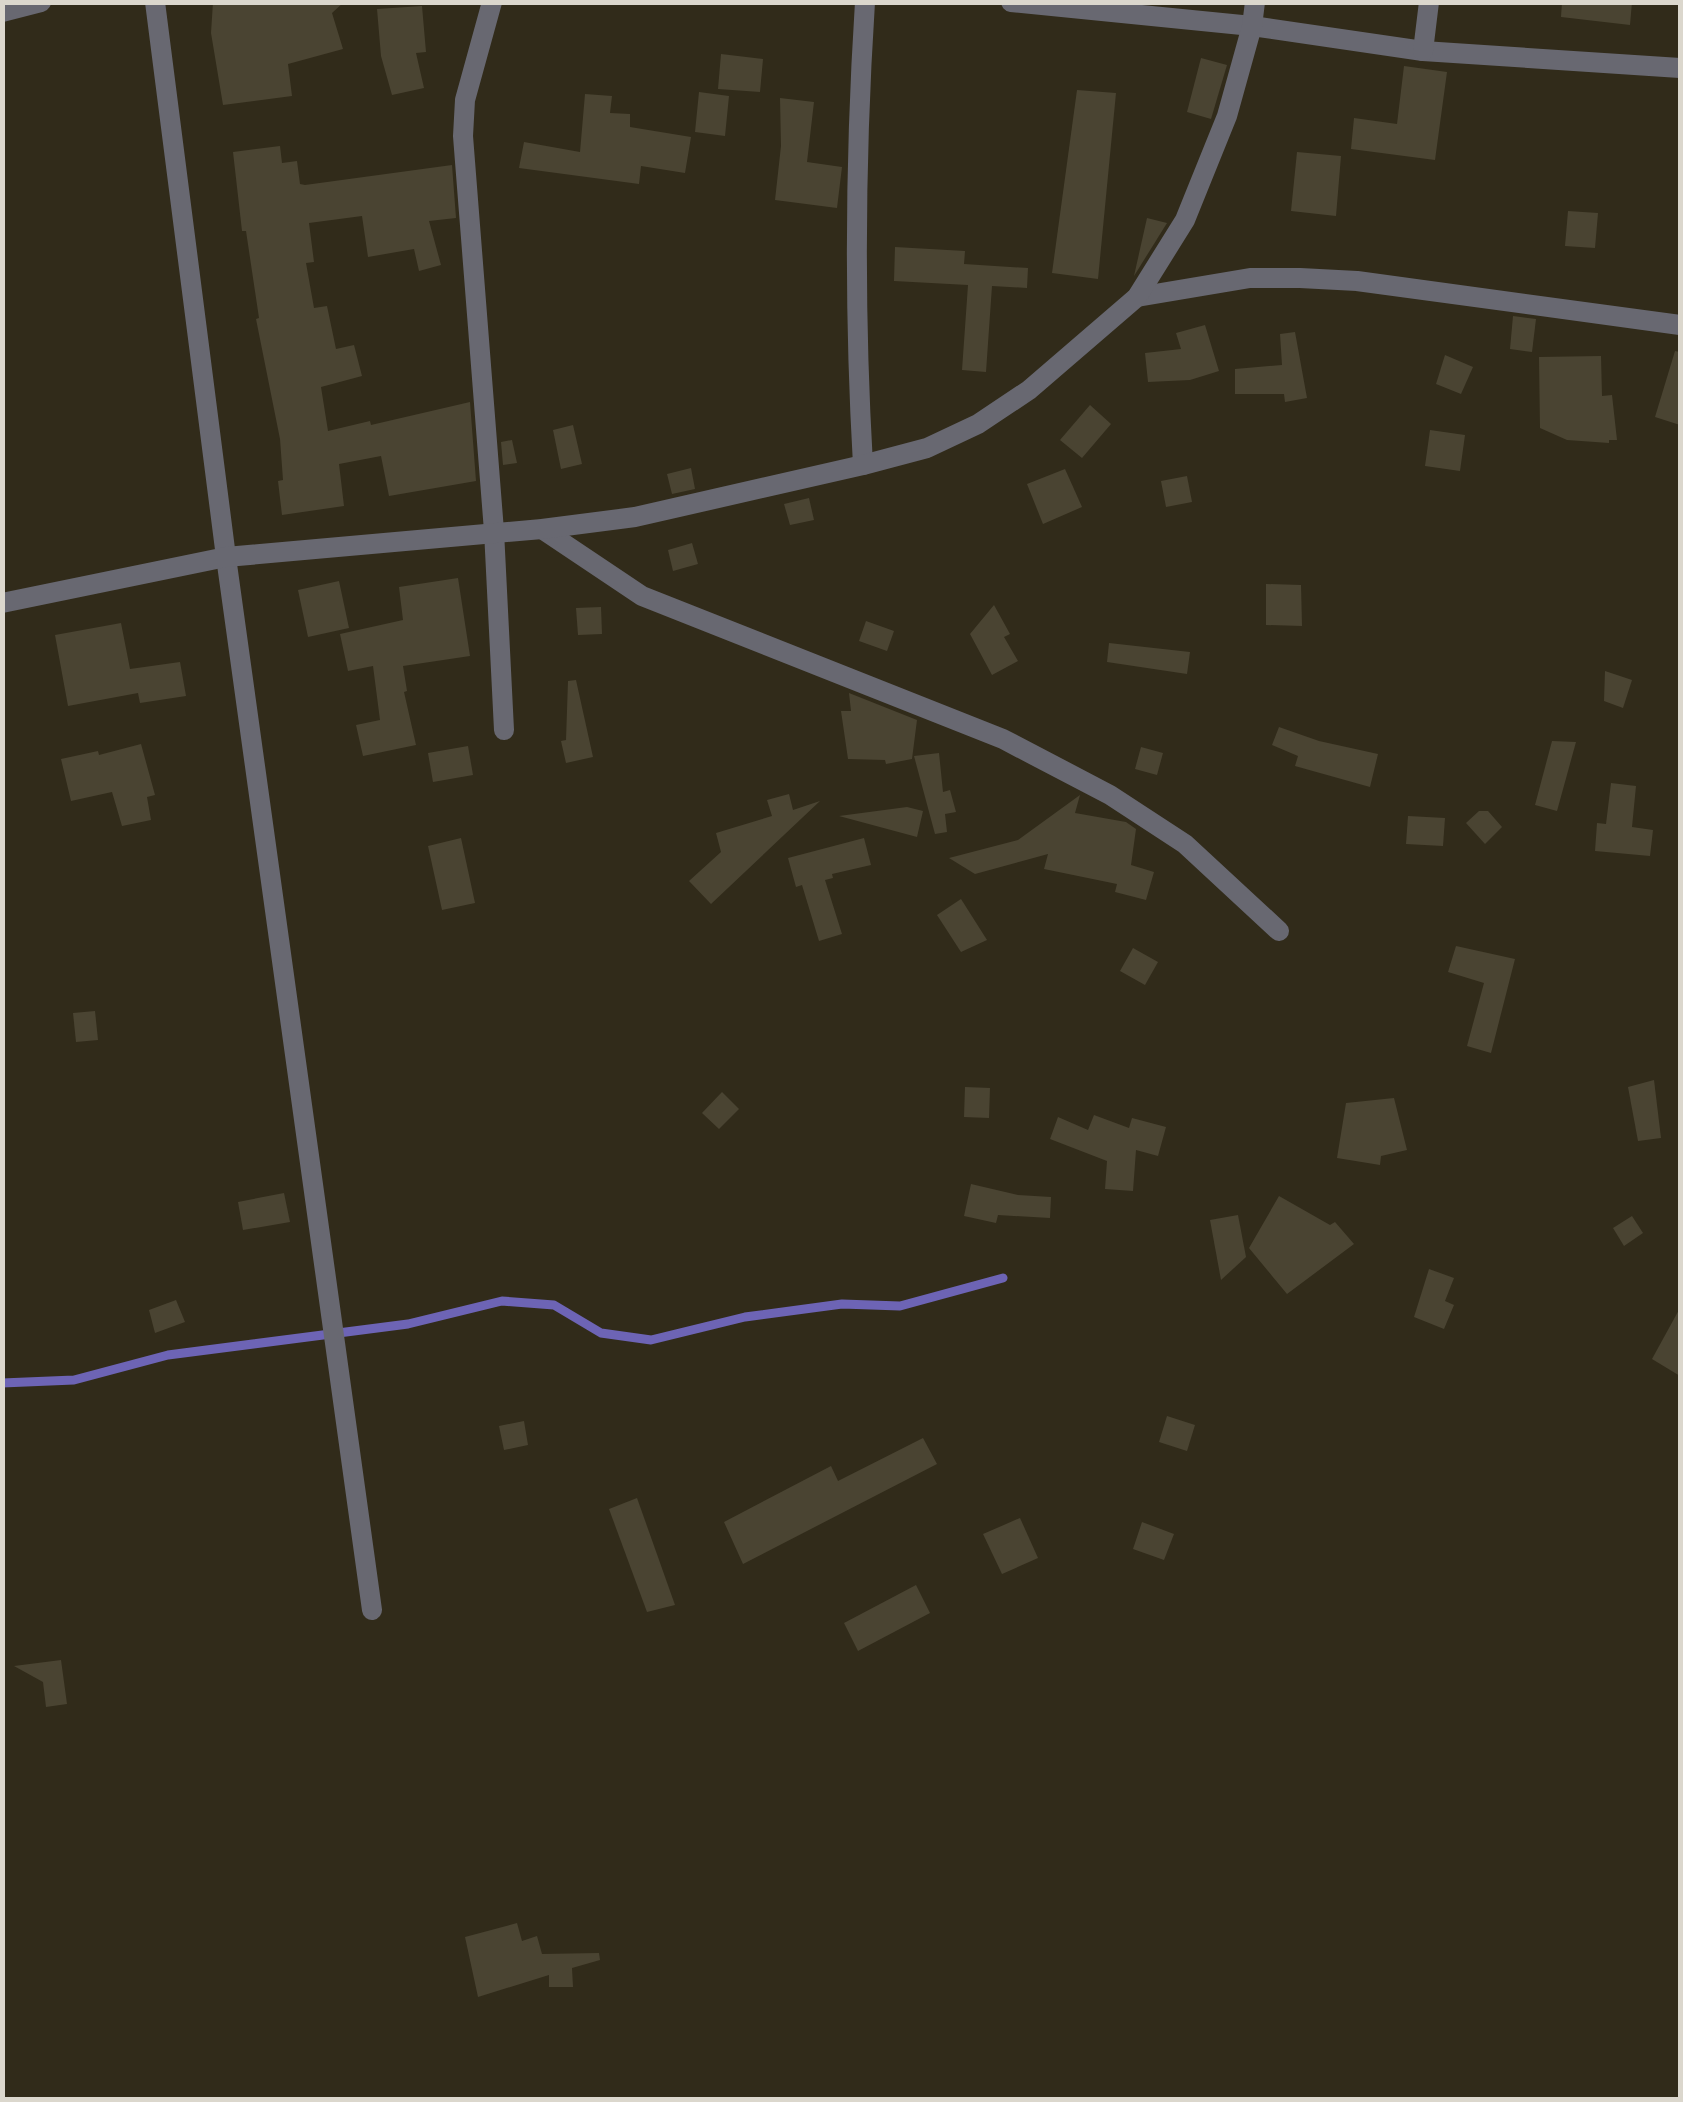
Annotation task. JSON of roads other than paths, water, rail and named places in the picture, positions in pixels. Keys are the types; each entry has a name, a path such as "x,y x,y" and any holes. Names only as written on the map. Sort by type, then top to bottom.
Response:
{"street":[{"path":"2,12 41,2"},
{"path":"155,2 226,557 372,1610"},
{"path":"492,2 465,100 463,136 494,531 504,730"},
{"path":"863,466 855,241 865,2"},
{"path":"1011,2 1132,8 1423,51 1680,68"},
{"path":"2,603 226,557 542,529 702,504 926,448 978,424 1029,390 1138,297 1186,220 1227,116 1255,2"},
{"path":"1423,51 1429,2"},
{"path":"1138,297 1250,278 1300,278 1357,281 1680,325"},
{"path":"542,529 642,596 1003,739 1110,796 1185,844 1279,931"}],"waterway":[{"path":"2,1383 74,1380 168,1355 408,1324 502,1301 554,1305 601,1333 651,1340 745,1317 842,1304 900,1306 1003,1278"}]}
